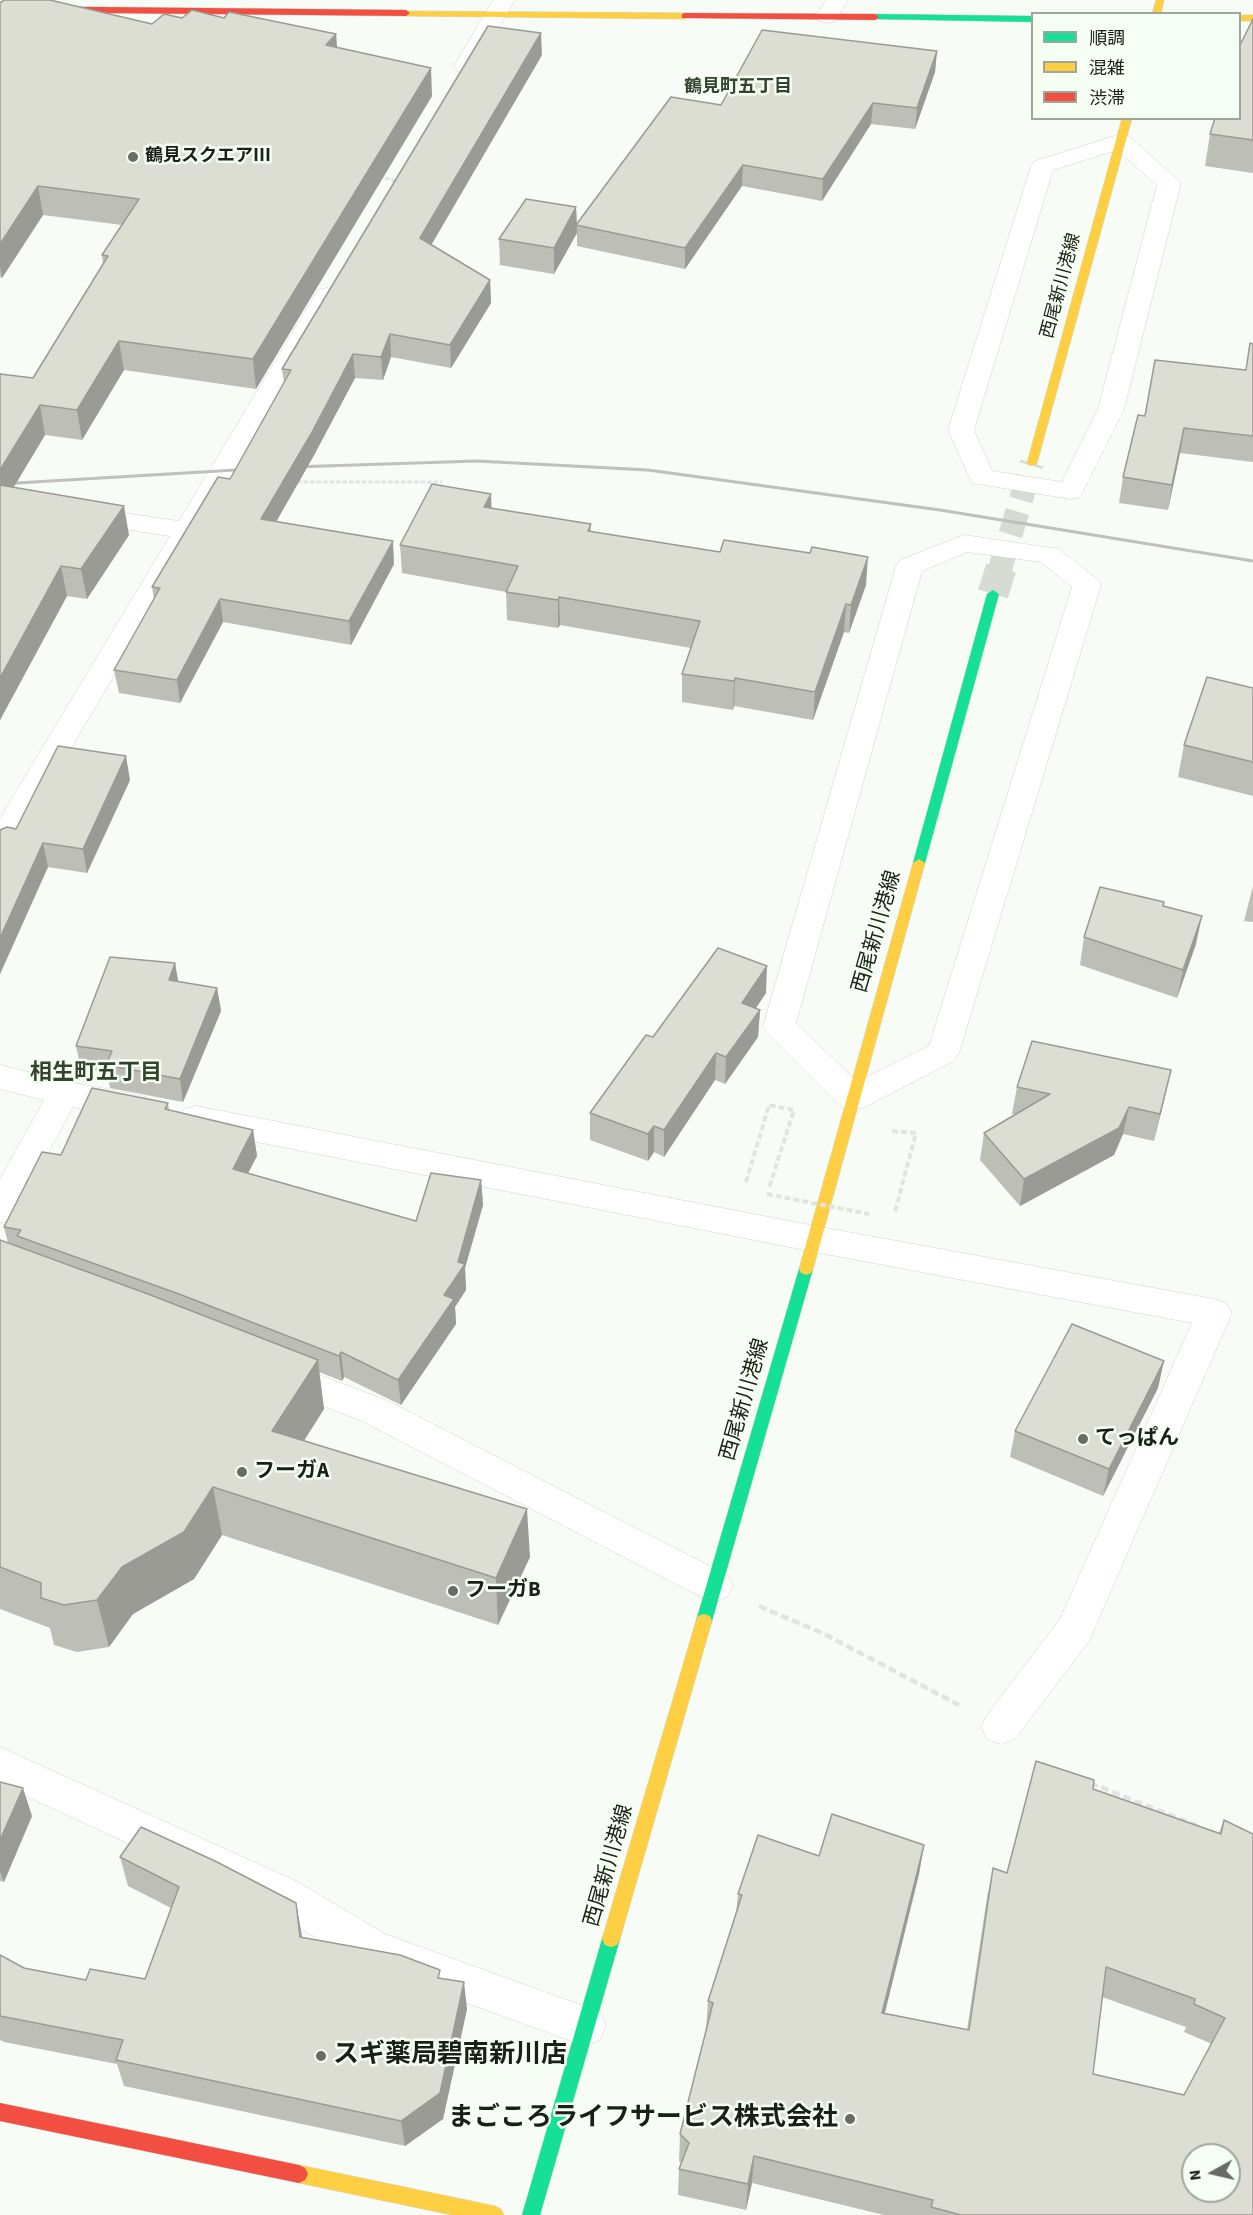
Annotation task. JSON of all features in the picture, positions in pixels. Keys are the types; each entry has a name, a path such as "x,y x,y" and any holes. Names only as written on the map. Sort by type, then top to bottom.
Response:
{"main road":[{"path":"0,9 501,6 832,8 1031,19"},
{"name":"西尾新川港線","path":"1032,463 1124,130"},
{"name":"西尾新川港線","path":"531,2215 814,1239 993,594"},
{"path":"0,2112 495,2215"}],"street":[{"path":"456,81 501,6"},
{"path":"1124,130 1169,183 1111,409 1071,491 981,477 961,430 1043,166 1124,130"},
{"path":"3,831 342,271"},
{"path":"96,517 185,530"},
{"path":"964,543 1049,555 1087,585 943,1053 853,1098 779,1026 910,566 964,543"},
{"path":"0,1077 64,1093 814,1239 1214,1313 1075,1629 1001,1727"},
{"path":"0,1210 64,1093"},
{"path":"246,1360 375,1411 714,1586"},
{"path":"0,1765 283,1895 372,1949 585,2026"}],"path":[{"path":"374,174 396,181"},
{"path":"292,482 442,482"},
{"path":"744,1185 769,1105 794,1110 767,1194 869,1214"},
{"path":"893,1130 916,1133 894,1213"}],"building":[{"path":"4,0 50,0 152,24 164,14 182,18 192,10 224,18 229,12 336,34 326,45 431,68 253,359 119,341 77,410 40,405 0,470 0,374 33,378 108,256 102,255 139,199 38,186 0,244 0,3"},
{"path":"1253,19 1253,140 1210,134 1214,120 1241,120 1241,43"},
{"path":"488,26 541,33 420,238 490,280 450,345 390,334 381,357 353,354 311,434 261,519 393,541 349,621 220,599 177,680 114,670 160,588 152,587 218,477 230,479 291,370 282,369"},
{"path":"762,30 937,51 917,108 873,103 823,179 743,165 685,248 576,225 671,97 721,105"},
{"path":"526,199 576,207 554,248 499,239"},
{"path":"1250,343 1253,344 1253,436 1184,428 1172,485 1123,477 1138,415 1145,416 1155,360 1246,370"},
{"path":"432,484 491,494 484,507 591,524 588,531 720,552 724,540 810,553 812,547 868,557 851,605 846,604 815,692 735,678 734,681 682,674 700,621 559,597 558,600 506,592 518,566 400,545"},
{"path":"0,485 124,506 81,569 61,566 0,678"},
{"path":"1207,677 1253,688 1253,762 1184,745"},
{"path":"58,746 126,756 83,849 43,843 0,938 0,830 7,827 16,829"},
{"path":"1100,887 1164,902 1163,906 1202,916 1183,970 1084,937"},
{"path":"718,948 767,966 742,1003 760,1010 726,1057 716,1053 664,1130 654,1126 648,1134 590,1113 646,1035 653,1037"},
{"path":"110,957 175,963 169,980 217,988 180,1079 106,1065 112,1051 76,1046"},
{"path":"1032,1041 1171,1070 1160,1114 1129,1107 1119,1128 1024,1179 984,1133 1050,1094 1017,1087"},
{"path":"92,1088 168,1103 165,1109 253,1130 233,1169 416,1221 431,1173 481,1180 458,1262 465,1264 444,1295 454,1299 398,1380 341,1352 339,1356 179,1294 17,1236 21,1230 4,1227 42,1152 61,1155"},
{"path":"0,1240 318,1360 272,1431 527,1509 496,1578 213,1487 184,1532 122,1567 97,1600 64,1605 41,1598 41,1583 0,1567"},
{"path":"1072,1324 1164,1361 1109,1469 1015,1431"},
{"path":"1036,1761 1094,1780 1093,1789 1221,1834 1224,1820 1253,1834 1253,2215 961,2215 931,2207 933,2200 754,2156 748,2184 679,2169 689,2143 680,2134 713,2003 708,2001 742,1895 738,1894 758,1835 819,1856 832,1814 924,1845 882,2013 969,2030 993,1868 1007,1873","holes":["1106,1967 1195,1999 1194,2004 1225,2018 1184,2095 1093,2074"]},
{"path":"0,1782 23,1788 0,1840"},
{"path":"141,1827 215,1861 296,1903 300,1937 400,1955 440,1970 438,1978 464,1982 440,2093 401,2121 116,2060 123,2040 0,2016 0,1955 24,1968 86,1980 90,1969 145,1979 179,1887 120,1857"}],"tunnel":[{"path":"1000,569 1032,463"},
{"path":"993,594 1001,568"}],"railway":[{"path":"293,467 477,461 648,470 940,510 1253,561"},
{"path":"0,484 252,469"}],"traffic: fast":[{"path":"875,17 1031,19"},
{"path":"919,863 993,594"},
{"path":"704,1621 806,1269"},
{"path":"531,2215 611,1939"}],"traffic: slow":[{"path":"1157,12 1160,0"},
{"path":"406,13 685,16"},
{"path":"1241,18 1253,18"},
{"path":"1032,463 1126,120"},
{"path":"806,1269 919,863"},
{"path":"611,1939 704,1621"},
{"path":"299,2174 495,2215"}],"traffic: jam":[{"path":"0,9 406,13"},
{"path":"685,16 875,17"},
{"path":"0,2112 299,2174"}],"place":[{"name":"鶴見スクエアⅢ","path":"133,157"},
{"name":"てっぱん","path":"1083,1439"},
{"name":"フーガA","path":"242,1472"},
{"name":"フーガB","path":"453,1591"},
{"name":"スギ薬局碧南新川店","path":"321,2056"},
{"name":"まごころライフサービス株式会社","path":"850,2119"}],"district":[{"name":"鶴見町五丁目","path":"738,88"},
{"name":"相生町五丁目","path":"96,1074"}]}
